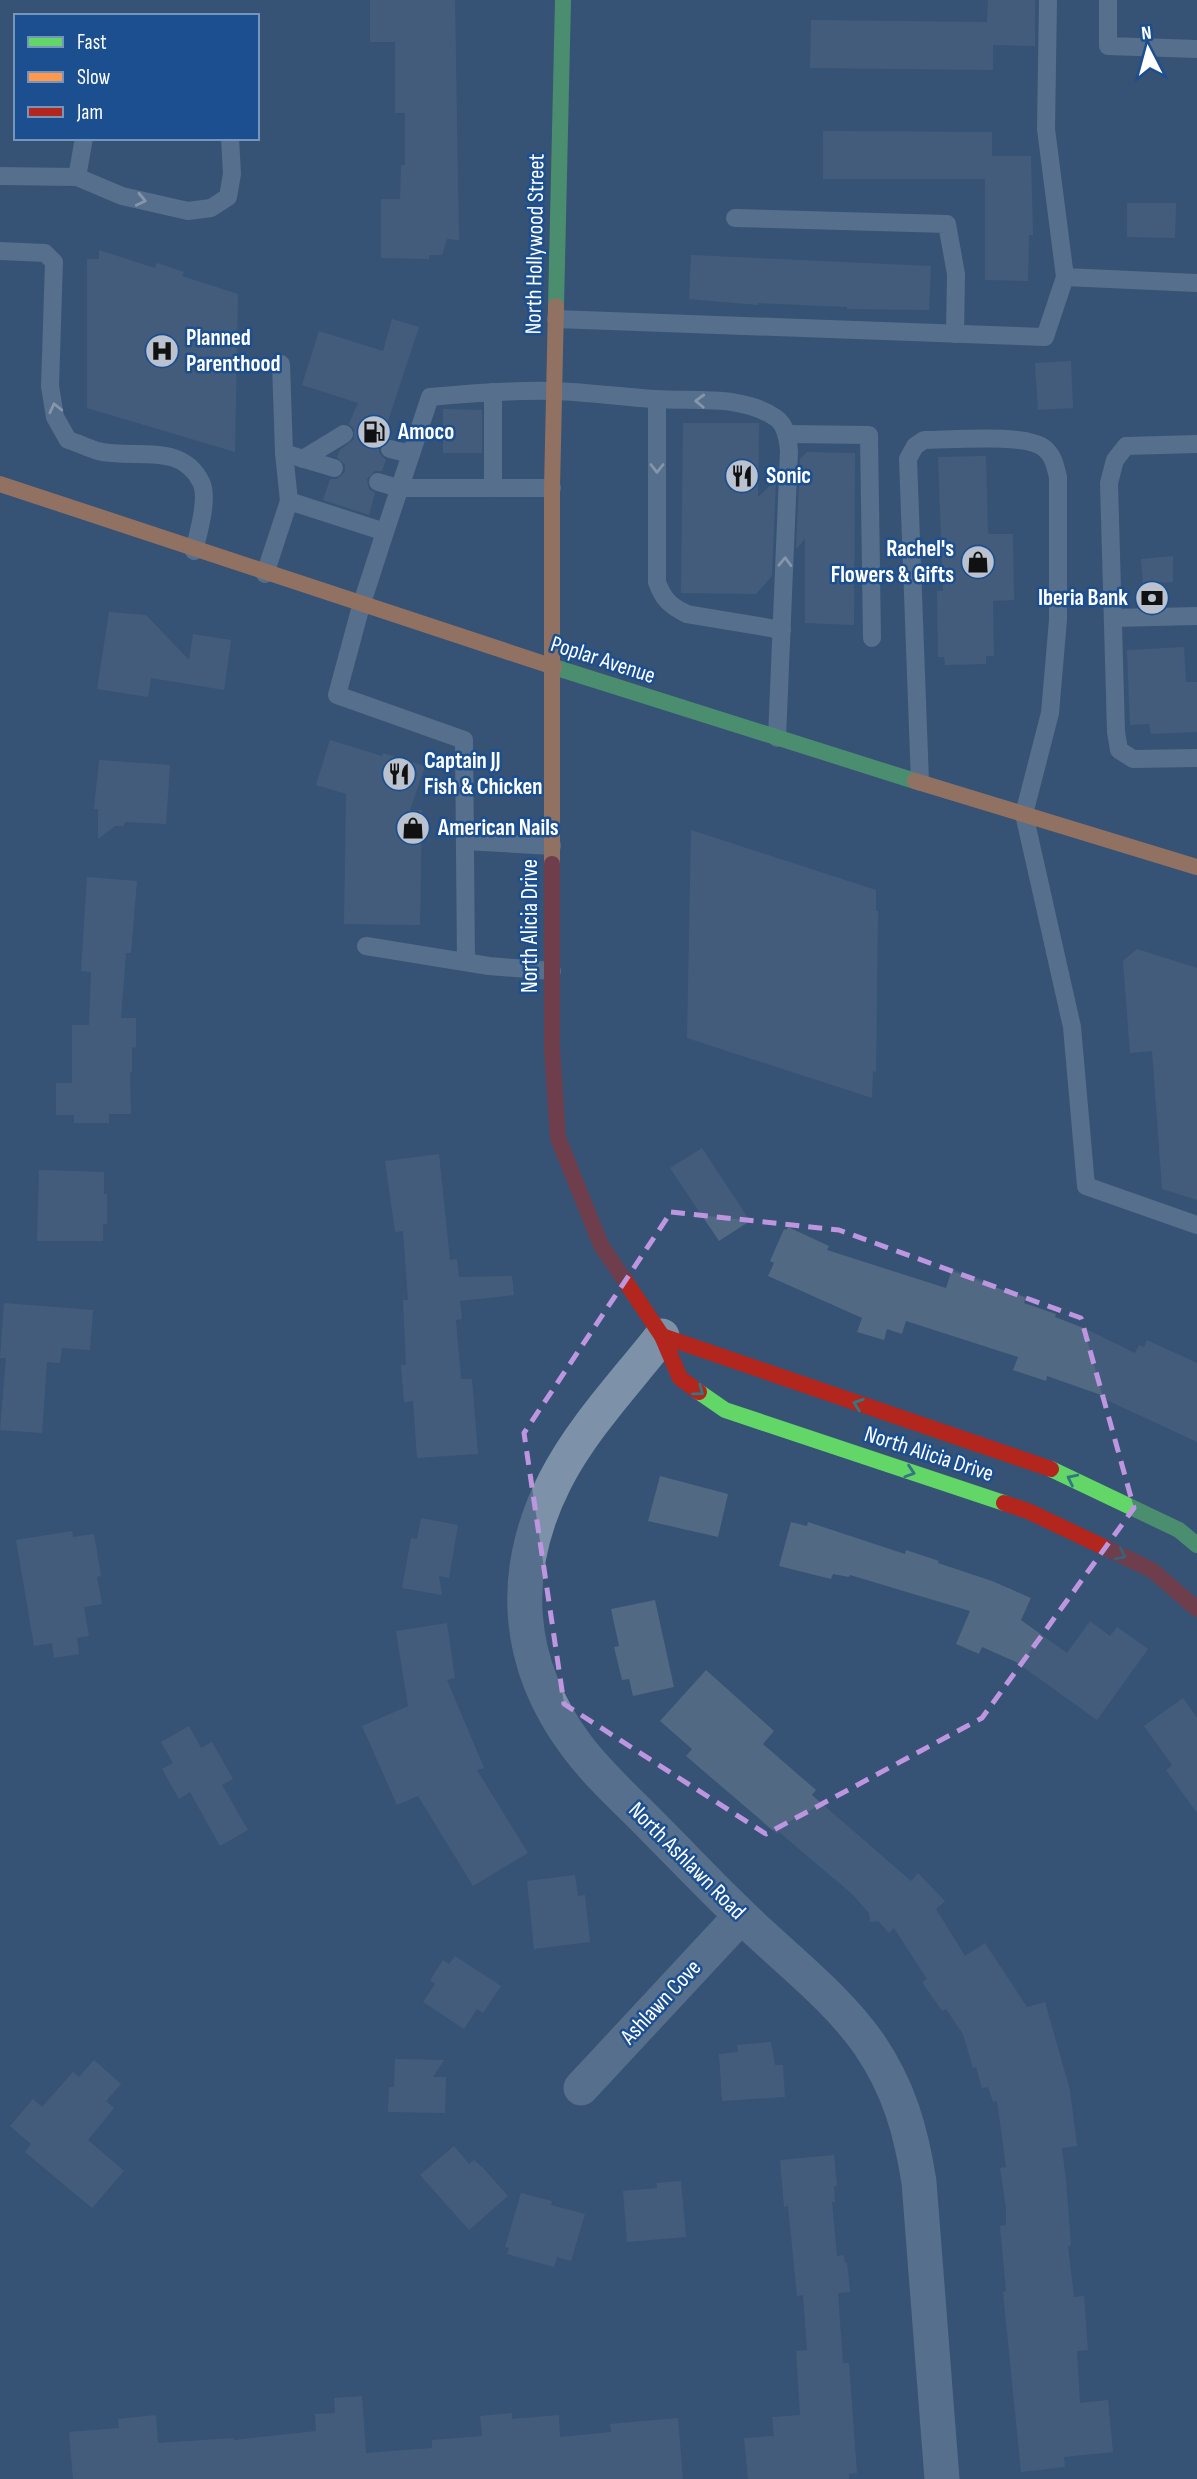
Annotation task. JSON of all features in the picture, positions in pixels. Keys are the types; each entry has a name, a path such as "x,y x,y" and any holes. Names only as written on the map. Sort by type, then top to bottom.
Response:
{"main road":[{"name":"North Hollywood Street","path":"552,488 563,0"},
{"name":"Poplar Avenue","path":"0,484 194,551 552,668 1197,867"},
{"name":"North Alicia Drive","path":"552,488 552,1049 558,1138 601,1245 662,1336 680,1378 725,1410 1028,1511 1153,1570 1197,1609"},
{"name":"North Alicia Drive","path":"662,1336 1046,1466 1180,1530 1197,1545"}],"street":[{"name":"North Ashlawn Road","path":"662,1336 584,1435 555,1480 537,1525 527,1566 524,1604 527,1643 540,1681 576,1745 741,1916 844,2014 868,2043 898,2098 912,2136 919,2182 942,2479"},
{"name":"Ashlawn Cove","path":"581,2088 741,1916"}],"lane":[{"path":"556,319 1045,338 1065,277 1046,129 1048,0"},
{"path":"1108,0 1108,46 1197,49"},
{"path":"77,177 84,140"},
{"path":"0,176 77,177 122,196 188,211 211,208 228,197 232,174 230,140"},
{"path":"734,218 947,224 957,274 955,334"},
{"path":"0,251 46,253 54,262 50,386 55,416 68,440 100,452 161,454 183,460 202,482 203,505 194,551"},
{"path":"1065,277 1197,283"},
{"path":"264,574 289,501 284,453 281,364"},
{"path":"466,962 464,740 337,695 360,606 430,397 554,391 731,402 759,409 778,419 787,434 789,451 777,738"},
{"path":"493,488 494,392"},
{"path":"657,399 657,582 663,597 673,607 687,614 782,630"},
{"path":"303,459 344,434"},
{"path":"787,434 869,435 872,638"},
{"path":"920,782 908,459 915,446 924,440 1023,439 1042,446 1053,457 1059,477 1058,620 1050,713 1024,814 1072,1027 1086,1186 1197,1225"},
{"path":"1197,444 1126,446 1115,460 1110,483 1116,733 1119,750 1133,760 1197,758"},
{"path":"390,449 411,454"},
{"path":"284,453 334,468"},
{"path":"378,482 398,488 552,488"},
{"path":"289,501 385,531"},
{"path":"1113,618 1197,615"},
{"path":"465,841 552,846"},
{"path":"366,946 466,962 552,971"}],"highlighted area":[{"path":"671,1212 839,1230 1081,1318 1134,1508 982,1718 766,1834 564,1704 524,1433"}],"building":[{"path":"370,0 455,0 459,240 447,239 442,255 429,255 429,259 381,258 381,199 400,199 401,165 405,165 405,113 395,113 395,42 370,42"},
{"path":"988,0 1035,0 1035,46 993,45 993,70 810,68 811,20 987,22"},
{"path":"823,131 992,132 992,156 1031,156 1033,235 1029,235 1028,281 985,280 985,179 823,179"},
{"path":"1127,203 1176,203 1175,238 1127,237"},
{"name":"Planned Parenthood","path":"99,250 155,268 157,263 184,272 182,276 238,294 235,452 87,408 87,259 99,259"},
{"path":"691,255 931,266 929,310 758,305 689,299"},
{"path":"392,319 419,327 384,433 393,438 386,438 379,446 379,453 386,460 382,471 375,471 367,479 369,489 375,493 369,515 323,500 330,479 337,479 345,472 345,465 337,457 340,450 354,439 354,429 349,424 358,403 302,385 319,331 383,351"},
{"path":"1071,361 1073,408 1038,410 1035,363"},
{"path":"443,409 482,410 482,453 443,453"},
{"path":"683,423 759,423 758,497 776,480 772,576 756,594 681,593"},
{"path":"807,452 855,453 854,625 805,623 805,539 796,549 800,459"},
{"name":"Rachel's Flowers & Gifts","path":"986,456 988,531 989,534 1013,534 1014,600 993,601 994,656 986,656 986,664 945,665 944,657 938,657 937,591 943,591 938,457"},
{"path":"1173,556 1173,582 1143,583 1141,559"},
{"path":"109,612 146,615 189,660 193,634 231,640 224,690 151,678 148,697 97,689"},
{"path":"1184,647 1186,682 1197,682 1197,732 1151,734 1149,724 1130,725 1127,650"},
{"path":"330,740 425,766 410,810 422,810 420,925 344,924 346,794 316,785"},
{"path":"99,760 170,765 166,824 125,822 124,826 115,826 98,839 98,809 94,809"},
{"path":"691,830 876,890 876,1072 873,1071 872,1098 687,1038"},
{"path":"87,877 137,881 131,953 126,953 121,1018 136,1018 136,1048 132,1047 130,1073 131,1114 109,1114 109,1123 74,1123 74,1115 56,1115 56,1083 72,1083 72,1025 89,1025 91,972 81,971"},
{"path":"1137,949 1197,968 1197,1200 1162,1189 1152,1051 1130,1053 1123,961"},
{"path":"702,1148 750,1221 719,1241 670,1168"},
{"path":"439,1154 450,1260 457,1259 459,1277 512,1276 514,1295 460,1301 462,1319 456,1320 461,1379 472,1379 478,1454 417,1458 413,1401 404,1402 401,1365 406,1365 403,1300 408,1300 403,1231 395,1232 385,1161"},
{"path":"39,1170 104,1172 107,1224 103,1224 103,1241 37,1241"},
{"path":"788,1227 829,1246 827,1250 946,1288 952,1269 986,1281 985,1284 1026,1297 1024,1303 1056,1314 1055,1317 1135,1353 1139,1345 1144,1347 1147,1340 1197,1363 1197,1442 1100,1397 1101,1395 1047,1376 1046,1381 1013,1370 1018,1357 906,1321 902,1334 887,1329 884,1340 857,1332 862,1318 768,1276 774,1263 770,1261 784,1229"},
{"path":"4,1303 93,1310 90,1350 62,1348 60,1363 47,1362 42,1433 0,1430 6,1358 0,1358"},
{"path":"660,1476 728,1494 718,1537 648,1521"},
{"path":"421,1518 458,1525 449,1578 439,1576 442,1595 402,1588 411,1538 417,1539"},
{"path":"791,1522 807,1526 808,1522 905,1554 906,1550 1031,1598 1021,1620 1067,1653 1090,1621 1110,1636 1117,1627 1148,1649 1097,1720 1016,1662 982,1647 979,1654 956,1644 970,1611 850,1575 833,1574 831,1579 779,1566"},
{"path":"72,1531 73,1537 94,1534 101,1576 97,1577 102,1604 84,1607 89,1636 77,1638 79,1654 54,1658 52,1643 34,1646 16,1540"},
{"path":"655,1600 674,1687 633,1696 629,1679 622,1680 614,1647 619,1646 611,1609"},
{"path":"447,1623 455,1678 447,1680 484,1768 477,1770 528,1853 473,1886 418,1796 397,1805 362,1726 408,1706 396,1631"},
{"path":"706,1670 774,1731 763,1744 816,1790 812,1795 911,1881 918,1873 945,1901 936,1909 965,1956 985,1943 1027,2007 1045,2002 1070,2090 1077,2146 1062,2148 1074,2297 1084,2296 1088,2350 1077,2351 1080,2403 1108,2400 1113,2452 1064,2457 1065,2467 1021,2472 1003,2292 1006,2291 1000,2226 1006,2225 1006,2208 1000,2168 1006,2167 997,2101 993,2102 988,2087 982,2088 963,2034 946,2009 942,2011 922,1982 927,1979 894,1928 889,1933 878,1921 870,1922 869,1913 852,1894 686,1756 692,1749 660,1721"},
{"path":"1183,1698 1197,1718 1197,1813 1166,1770 1172,1765 1144,1726"},
{"path":"189,1726 201,1748 212,1742 233,1779 222,1785 248,1830 220,1846 190,1792 179,1799 162,1769 173,1763 161,1742"},
{"path":"575,1875 578,1896 585,1895 590,1942 534,1949 527,1881"},
{"path":"455,1956 501,1986 483,2013 477,2009 464,2029 423,2002 435,1984 430,1980 443,1960 449,1964"},
{"path":"771,2042 775,2065 783,2065 785,2097 722,2101 719,2054 738,2052 737,2045"},
{"path":"395,2059 444,2060 433,2077 446,2077 445,2113 388,2112 389,2087 394,2087"},
{"path":"94,2060 121,2084 106,2101 114,2108 88,2140 124,2171 92,2208 25,2152 31,2144 10,2126 33,2099 42,2107 73,2072 79,2077"},
{"path":"454,2146 469,2164 474,2160 483,2168 508,2196 469,2230 420,2175"},
{"path":"834,2155 837,2186 834,2186 835,2202 832,2202 837,2256 844,2255 845,2263 847,2262 850,2292 838,2293 843,2363 849,2363 857,2473 849,2474 849,2479 748,2479 744,2438 774,2436 772,2417 800,2415 796,2351 807,2350 803,2295 797,2296 788,2206 784,2207 780,2160"},
{"path":"681,2181 686,2237 627,2242 623,2191 657,2188 656,2183"},
{"path":"521,2193 585,2214 571,2261 557,2257 554,2267 507,2254 509,2248 505,2247"},
{"path":"362,2396 366,2453 432,2448 432,2440 482,2436 480,2416 512,2413 512,2419 559,2415 560,2437 611,2432 610,2424 678,2418 683,2479 73,2479 69,2432 119,2428 118,2419 156,2415 158,2443 234,2440 316,2431 315,2414 335,2413 334,2398"}],"traffic: fast":[{"path":"556,306 563,0"},
{"path":"554,667 915,781"},
{"path":"699,1392 725,1410 1004,1503"},
{"path":"1051,1469 1179,1530 1197,1545"}],"traffic: slow":[{"path":"552,864 552,488 556,306"},
{"path":"0,484 554,667"},
{"path":"915,781 1197,867"}],"traffic: jam":[{"path":"552,864 552,1049 558,1138 601,1245 662,1336 680,1378 699,1392"},
{"path":"662,1336 1051,1469"},
{"path":"1004,1503 1028,1511 1152,1570 1197,1609"}],"place":[{"name":"Planned Parenthood","path":"162,351"},
{"name":"Amoco","path":"374,432"},
{"name":"Sonic","path":"742,476"},
{"name":"Rachel's Flowers & Gifts","path":"978,562"},
{"name":"Iberia Bank","path":"1152,598"},
{"name":"Captain JJ Fish & Chicken","path":"399,774"},
{"name":"American Nails","path":"413,828"}]}
